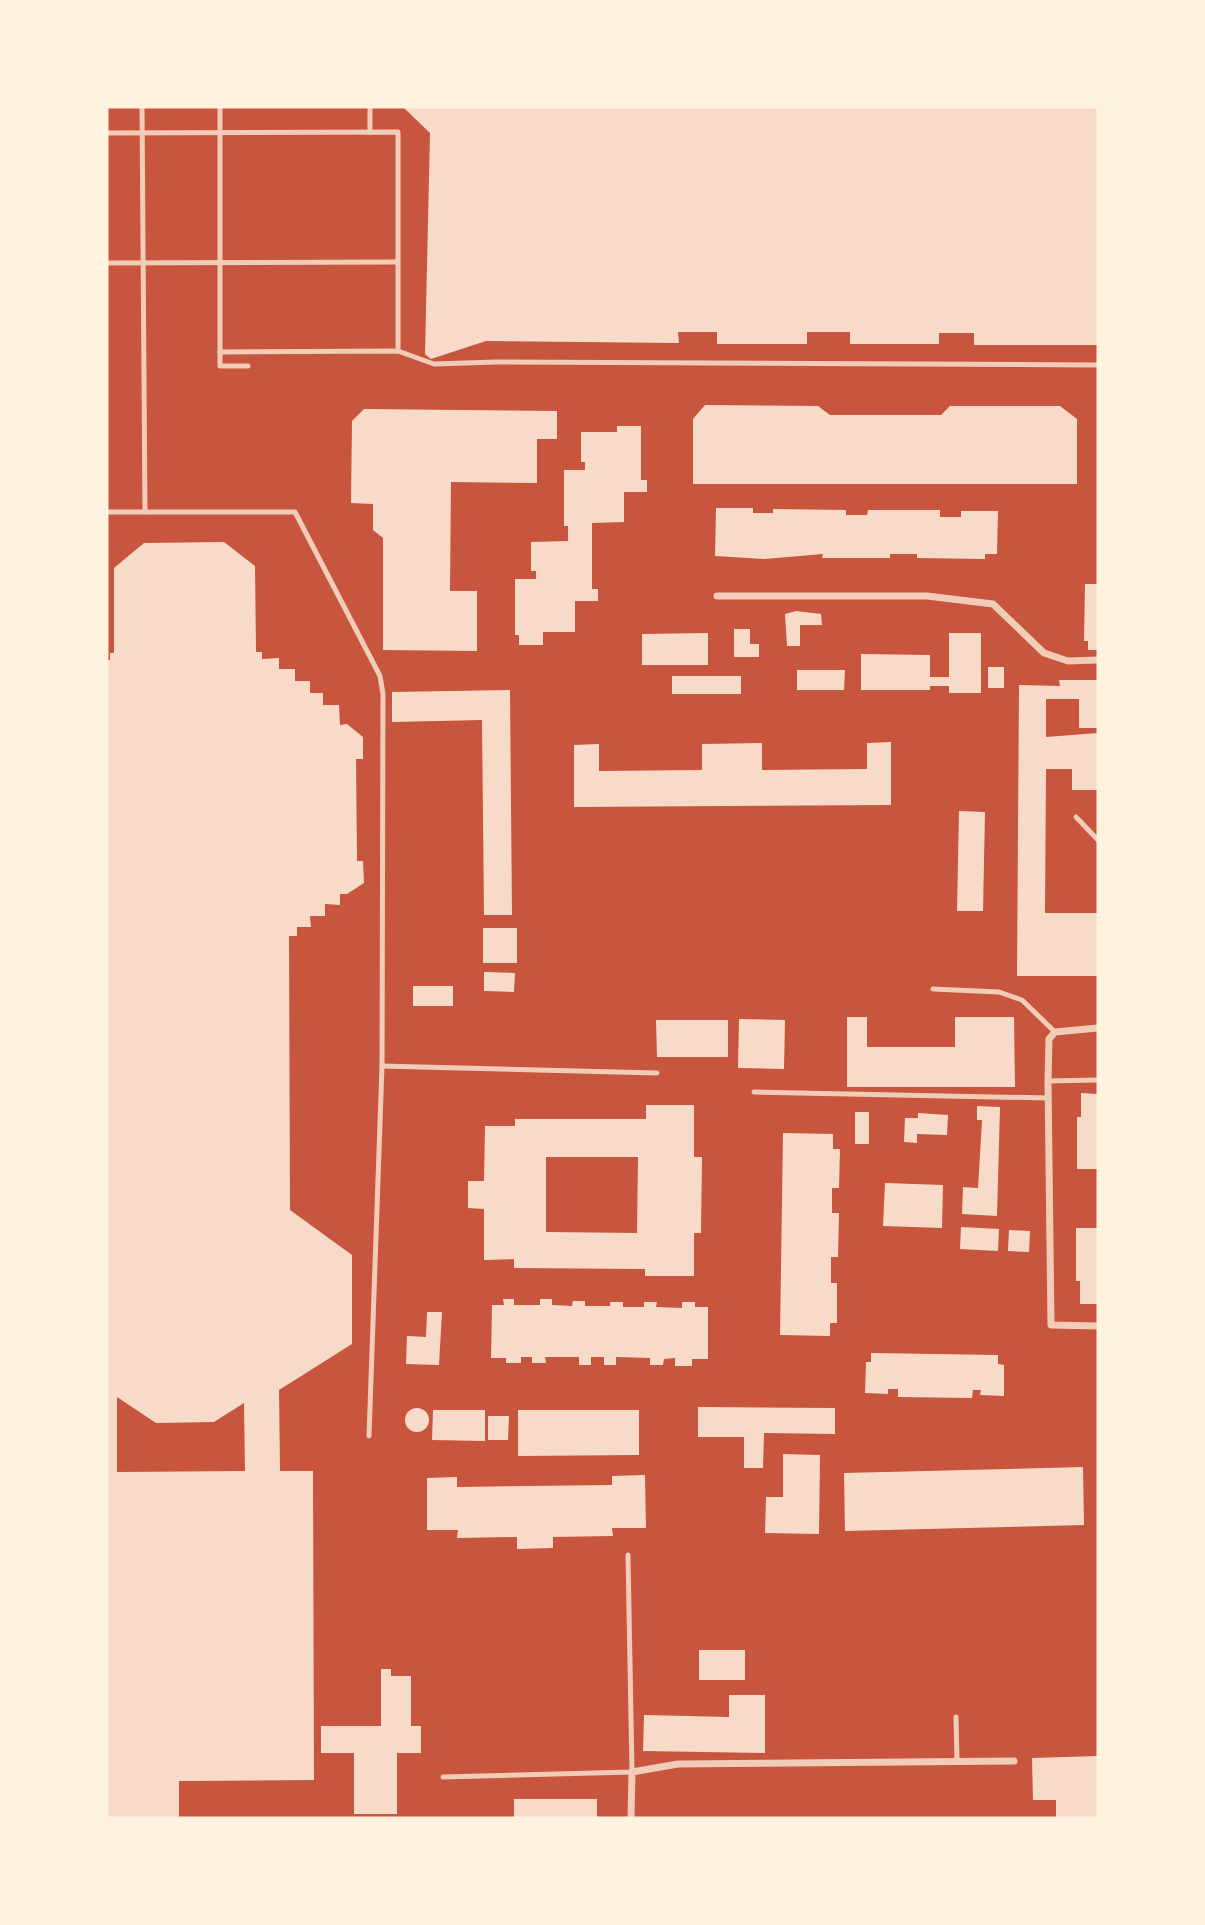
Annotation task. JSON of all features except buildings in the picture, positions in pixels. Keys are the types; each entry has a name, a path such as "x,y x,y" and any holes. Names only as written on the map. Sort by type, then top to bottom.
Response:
{"street":[{"path":"717,596 927,596 993,604 1044,653 1068,661 1098,660"},
{"path":"1098,1028 1055,1032 1049,1039 1048,1081 1051,1325 1098,1326"},
{"path":"631,1818 632,1772 678,1764 1014,1761"}],"lane":[{"path":"142,107 145,512"},
{"path":"220,107 220,366 248,366"},
{"path":"370,107 370,132"},
{"path":"107,133 398,132 398,351"},
{"path":"107,263 398,262"},
{"path":"220,352 398,351 434,365 496,362 1098,365"},
{"path":"107,512 295,512 380,677 383,694 382,1066 369,1436"},
{"path":"1076,817 1098,840"},
{"path":"933,989 999,992 1021,1000 1055,1032"},
{"path":"382,1066 657,1073"},
{"path":"1048,1081 1098,1080"},
{"path":"754,1092 1048,1098"},
{"path":"443,1777 632,1772 628,1555"},
{"path":"956,1717 957,1761"}]}
